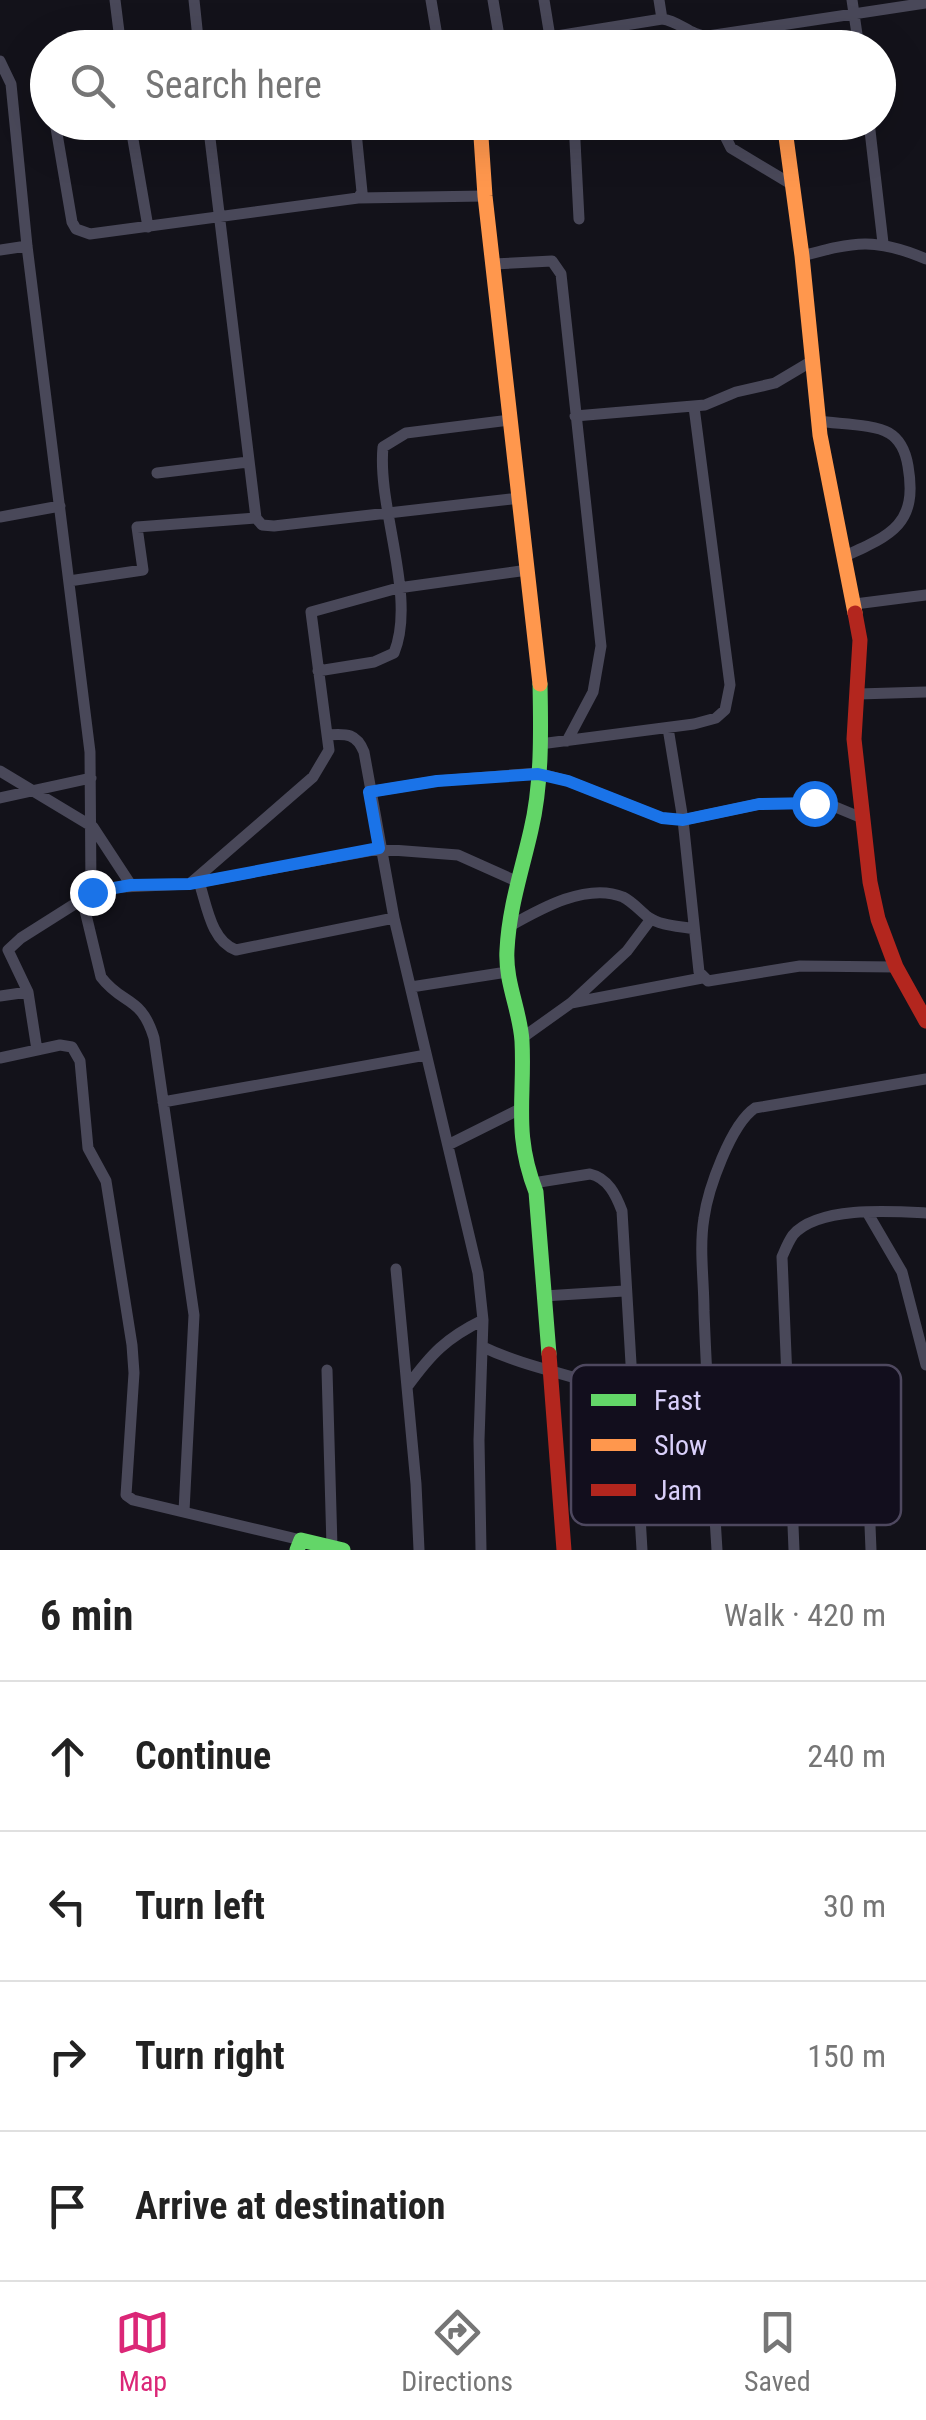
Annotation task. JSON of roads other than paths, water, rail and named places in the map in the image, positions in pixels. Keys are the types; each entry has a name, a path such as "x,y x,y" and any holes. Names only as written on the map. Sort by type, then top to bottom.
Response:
{"street":[{"path":"115,0 118,30"},
{"path":"194,0 198,30"},
{"path":"430,0 436,30"},
{"path":"494,0 499,30"},
{"path":"544,0 549,30"},
{"path":"659,0 662,19"},
{"path":"852,0 857,30"},
{"path":"755,30 926,3"},
{"path":"590,30 662,19 672,20 685,30"},
{"path":"773,26 773,30"},
{"path":"0,61 11,84 91,778 93,827 87,895 96,965 108,986 145,1012 149,1020 194,1314 184,1512"},
{"path":"59,140 76,229 90,234 358,198 486,196"},
{"path":"133,140 148,227"},
{"path":"210,140 248,462 256,518 262,525 520,498"},
{"path":"358,140 362,192 358,198"},
{"path":"481,140 540,688 538,774 528,849 516,880 507,972 522,1038 518,1110 533,1183 564,1550"},
{"path":"575,140 579,220"},
{"path":"727,140 731,148 791,184"},
{"path":"786,140 819,421 860,640 854,740 878,919 896,967 926,1021"},
{"path":"871,140 883,243"},
{"path":"802,256 849,244 883,243 926,259"},
{"path":"0,250 28,246"},
{"path":"493,264 546,260 558,266 601,646 593,692 567,740"},
{"path":"575,416 694,407 775,383 812,361"},
{"path":"540,744 668,728 716,718 726,710 730,698 694,407"},
{"path":"318,671 374,662 394,652 400,639 382,453 387,442 406,433 510,420"},
{"path":"819,421 892,434 906,453 913,494 908,514 885,535 843,557"},
{"path":"157,473 248,462"},
{"path":"0,517 60,506"},
{"path":"908,514 926,512"},
{"path":"69,581 143,570 137,527 256,518"},
{"path":"194,884 313,777 328,750 311,612 398,588 528,570"},
{"path":"855,604 926,595"},
{"path":"858,694 926,692"},
{"path":"668,728 702,978"},
{"path":"326,735 356,737 364,752 394,918 470,1229 483,1320 479,1424 481,1550"},
{"path":"0,770 93,827 131,885"},
{"path":"369,792 437,781 538,774 568,781 646,813 683,820 759,804 786,803 833,806 862,818"},
{"path":"0,798 91,778"},
{"path":"36,1050 28,992 4,949 87,895 131,885 194,884 379,848 458,856 516,880"},
{"path":"194,884 217,936 236,950 394,918"},
{"path":"510,926 545,906 608,894 624,898 651,919 694,929"},
{"path":"522,1038 571,1003 627,951 651,919"},
{"path":"571,1003 702,978 708,981 800,966 896,967"},
{"path":"411,987 507,972"},
{"path":"0,996 28,992"},
{"path":"0,1058 60,1045 76,1050 80,1061 88,1148 106,1181 124,1277 133,1359 126,1495 299,1545 338,1548 327,1370"},
{"path":"162,1102 426,1056"},
{"path":"707,1365 703,1222 715,1176 748,1113 765,1104 926,1079"},
{"path":"448,1145 518,1110"},
{"path":"533,1183 590,1174 607,1184 622,1211 630,1365"},
{"path":"786,1365 782,1257 790,1238 811,1222 866,1212 926,1214"},
{"path":"866,1212 902,1272 926,1365"},
{"path":"396,1269 420,1550"},
{"path":"544,1296 624,1291"},
{"path":"407,1387 433,1352 455,1334 483,1320"},
{"path":"483,1347 508,1359 571,1376"},
{"path":"640,1525 642,1550"},
{"path":"715,1525 717,1550"},
{"path":"793,1525 794,1550"},
{"path":"870,1525 871,1550"}]}
